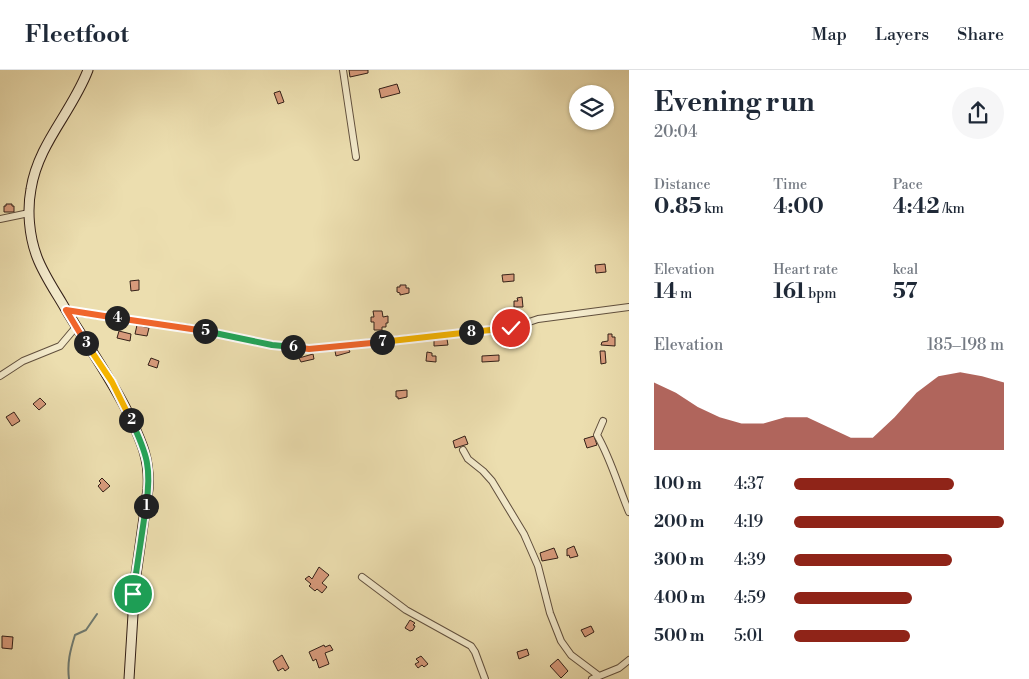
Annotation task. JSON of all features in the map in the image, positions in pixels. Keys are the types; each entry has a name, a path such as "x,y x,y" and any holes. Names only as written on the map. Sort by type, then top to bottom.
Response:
{"street":[{"path":"88,70 78,92 39,160 31,189 29,213 31,234 42,270 122,400 142,444 148,465 148,489 133,594 129,679"},
{"path":"343,70 356,157"},
{"path":"0,219 29,213"},
{"path":"66,310 203,330 272,345 309,349 511,328 538,319 629,307"},
{"path":"0,376 23,361 60,346 76,327"},
{"path":"603,421 598,435 629,512"},
{"path":"463,450 468,459 492,481 524,534 538,566 550,613 561,641 571,655 599,676"},
{"path":"362,577 406,610 469,645 475,652 485,679"},
{"path":"592,679 618,668 629,660"}],"building":[{"path":"349,70 368,70 368,73 350,77"},
{"path":"397,84 400,93 381,98 379,89"},
{"path":"280,91 284,102 278,104 274,93"},
{"path":"6,204 14,206 14,212 4,212"},
{"path":"605,264 606,272 596,273 595,265"},
{"path":"514,274 514,281 503,282 502,275"},
{"path":"139,280 139,290 131,291 130,281"},
{"path":"400,285 406,285 406,288 409,288 409,293 400,295 397,292 397,287 400,287"},
{"path":"522,297 523,307 514,307 514,301 518,301 517,298"},
{"path":"373,311 382,311 383,317 388,316 388,323 386,323 386,327 382,327 382,330 374,330 374,322 371,322 371,317 374,317"},
{"path":"137,325 149,328 147,336 135,334"},
{"path":"119,331 131,334 130,341 117,338"},
{"path":"608,334 612,334 612,337 615,337 615,346 601,345 602,342 608,341"},
{"path":"447,339 448,345 434,346 434,340"},
{"path":"348,348 350,352 336,356 335,351"},
{"path":"600,351 605,351 606,363 601,364"},
{"path":"427,352 432,353 432,356 436,356 436,362 426,361"},
{"path":"313,354 314,359 301,362 299,358"},
{"path":"499,355 499,361 482,362 482,356"},
{"path":"151,358 159,361 157,368 148,365"},
{"path":"407,390 407,397 398,399 396,397 396,391"},
{"path":"40,398 46,404 39,410 33,404"},
{"path":"14,412 20,421 12,426 6,417"},
{"path":"465,436 468,444 455,448 453,441"},
{"path":"594,436 597,445 587,448 584,439"},
{"path":"102,478 110,486 103,492 98,486"},
{"path":"574,546 578,556 570,558 569,555 567,556 567,549"},
{"path":"554,548 558,558 542,561 540,553"},
{"path":"319,567 329,575 322,583 327,587 322,593 317,589 315,591 305,579 309,576 312,579"},
{"path":"410,620 415,623 413,625 415,626 410,631 405,628"},
{"path":"591,626 594,632 585,637 581,630"},
{"path":"2,636 13,637 12,649 2,648"},
{"path":"324,645 325,647 330,645 333,650 325,653 329,664 319,668 316,659 313,661 309,652"},
{"path":"527,649 529,655 519,659 517,652"},
{"path":"282,655 289,668 285,671 283,668 278,671 273,661"},
{"path":"421,656 428,664 418,668 415,664 419,662 416,659"},
{"path":"558,659 568,671 561,678 550,666"}],"waterway":[{"path":"69,679 69,657 75,635 86,630 97,614"}],"route":[{"path":"133,594 148,489 149,476 146,455 122,400 66,310 203,330 272,345 309,349 511,328"}]}
